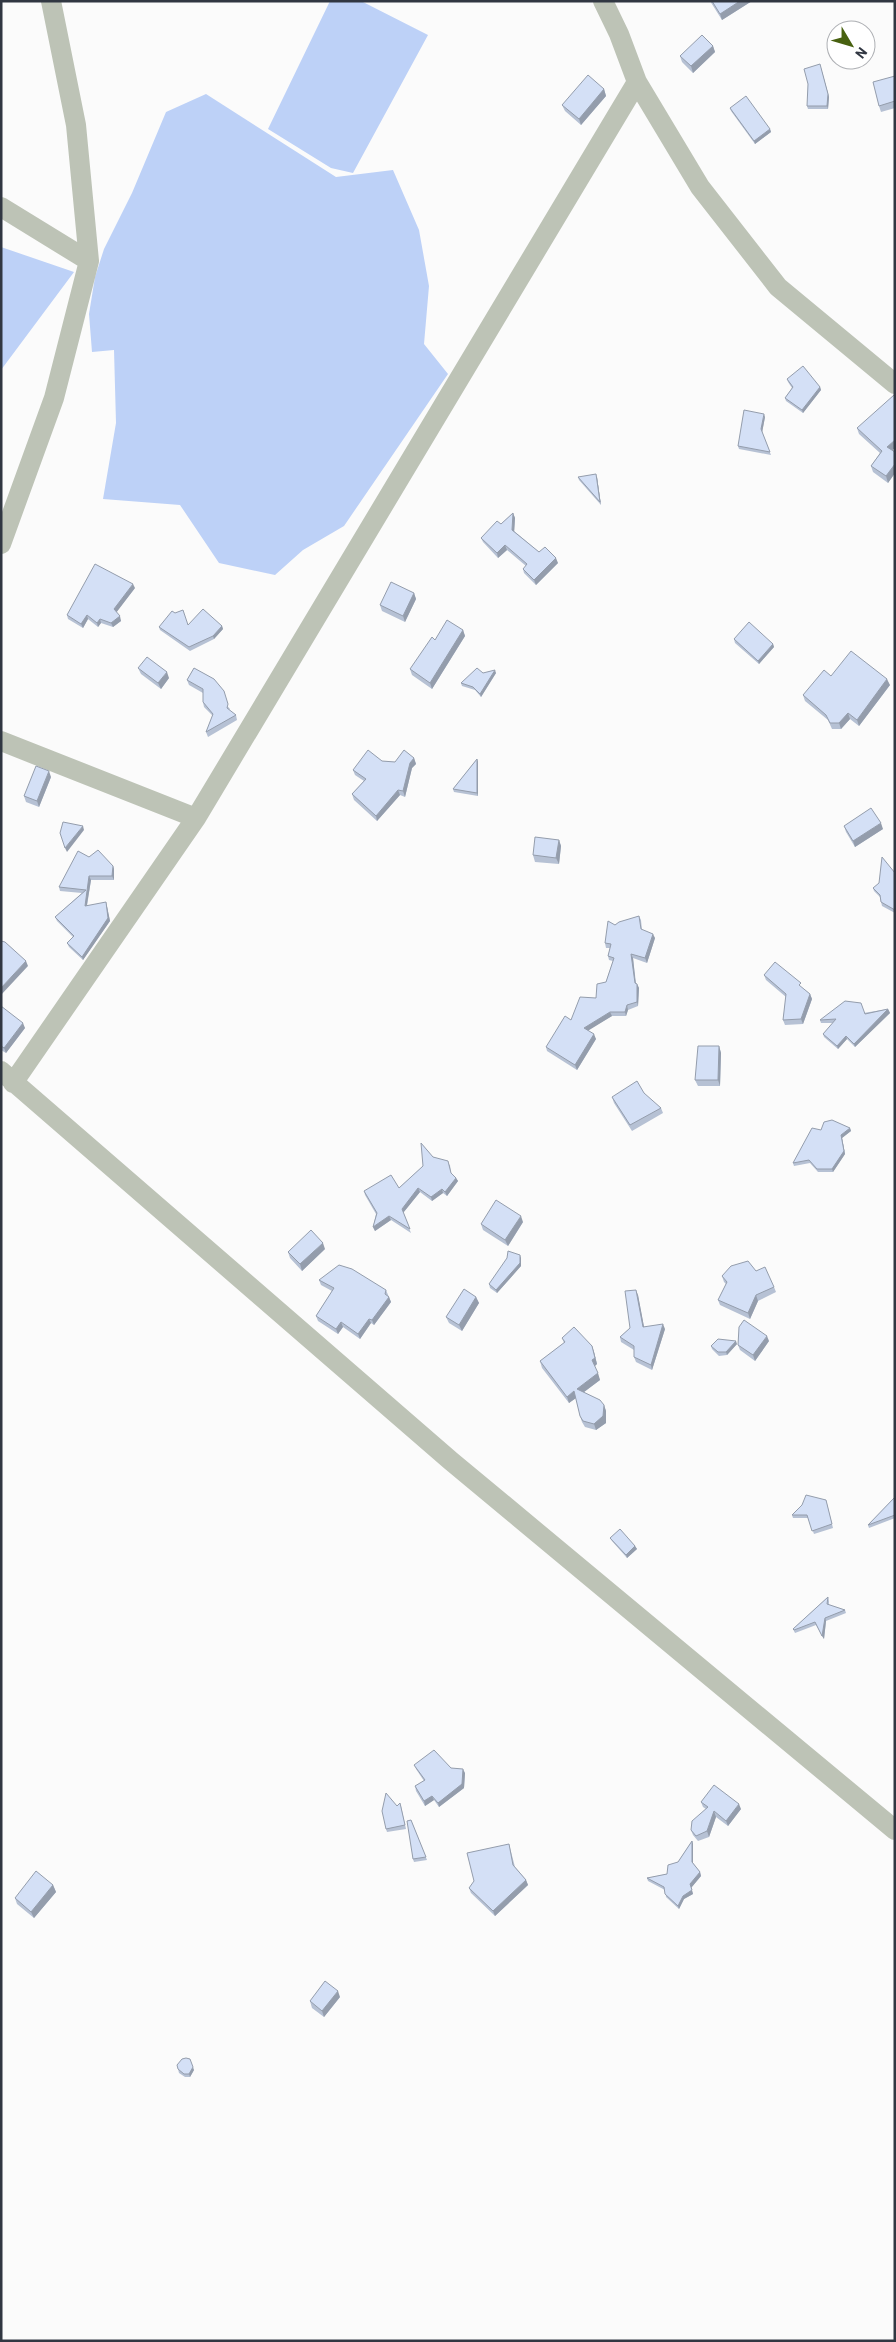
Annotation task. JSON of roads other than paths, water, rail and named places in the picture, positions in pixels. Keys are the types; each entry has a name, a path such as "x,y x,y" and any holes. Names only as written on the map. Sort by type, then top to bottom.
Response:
{"street":[{"path":"1,544 54,398 89,261 76,125 51,1"},
{"path":"603,1 619,34 637,82 700,187 778,287 895,384"},
{"path":"637,82 196,818 7,1077 451,1461 895,1830"},
{"path":"1,207 89,261"},
{"path":"1,741 196,818"}]}
